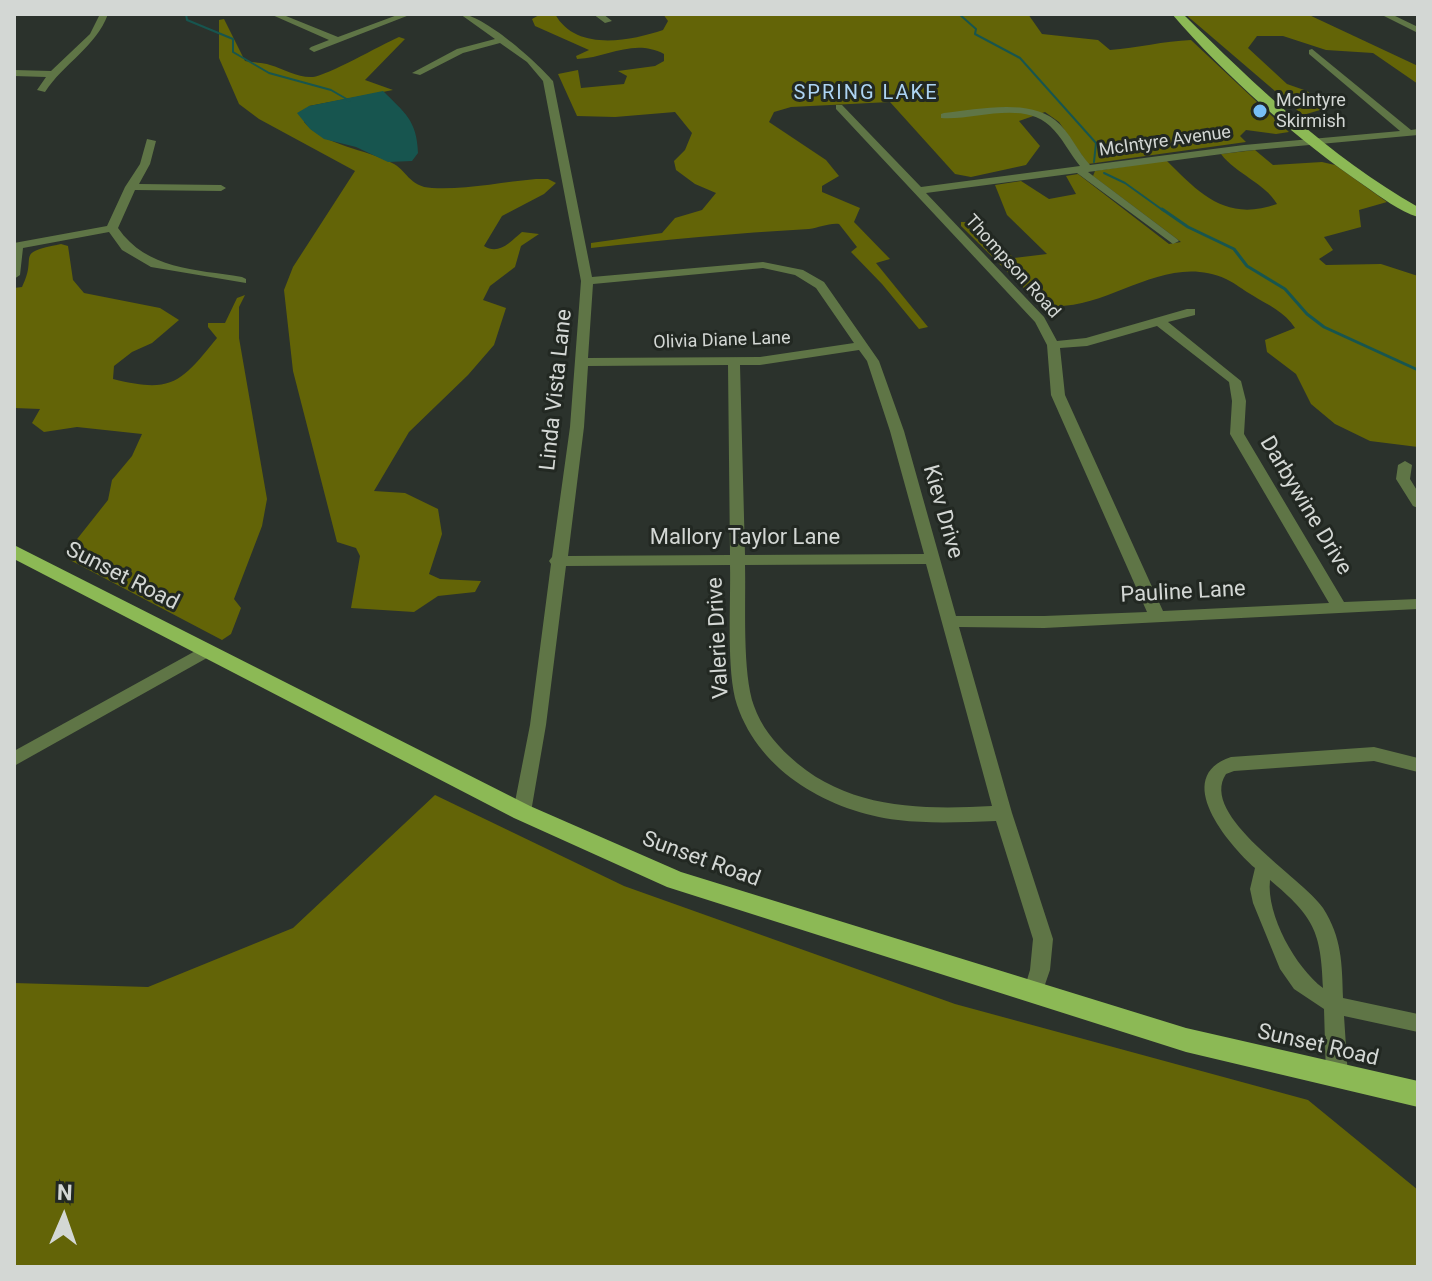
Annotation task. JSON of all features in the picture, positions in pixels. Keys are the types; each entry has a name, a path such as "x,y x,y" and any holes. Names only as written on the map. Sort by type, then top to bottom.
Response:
{"main road":[{"path":"1177,14 1312,140 1369,183 1418,213"},
{"name":"Sunset Road","path":"14,551 522,812 675,880 1186,1040 1418,1094"}],"street":[{"path":"42,90 52,74 97,30 104,14"},
{"path":"274,14 339,41"},
{"path":"314,49 408,14"},
{"path":"597,14 608,21"},
{"path":"1384,14 1418,30"},
{"name":"Linda Vista Lane","path":"472,15 539,68 548,81 587,281 583,362 538,725 522,812"},
{"path":"417,73 460,51 503,40"},
{"path":"1312,52 1413,132"},
{"path":"14,73 52,74"},
{"name":"Thompson Road","path":"839,107 1031,309 1053,345 1058,395 1157,616"},
{"path":"944,116 1016,112 1037,115 1054,124 1083,169 1173,241"},
{"name":"McIntyre Avenue","path":"918,191 1312,140 1413,132"},
{"path":"151,141 149,160 118,205 112,228 126,248 155,265 242,281"},
{"path":"130,187 221,188"},
{"path":"14,275 16,245 112,228"},
{"name":"Kiev Drive","path":"587,281 749,265 787,268 810,277 820,285 862,346 880,375 1003,813 1043,939 1044,952 1033,993"},
{"path":"1053,345 1087,342 1191,312"},
{"name":"Darbywine Drive","path":"1159,321 1235,381 1239,401 1237,434 1339,606"},
{"name":"Olivia Diane Lane","path":"583,362 734,362 788,358 862,346"},
{"name":"Valerie Drive","path":"734,362 736,560 742,700 759,737 777,756 826,790 853,803 885,811 954,815 1003,813"},
{"path":"1405,465 1403,479 1418,503"},
{"name":"Mallory Taylor Lane","path":"557,561 933,559"},
{"name":"Pauline Lane","path":"950,621 1044,622 1418,604"},
{"path":"14,759 208,650"},
{"path":"1337,1077 1331,947 1324,928 1310,906 1240,841 1223,815 1211,783 1220,767 1374,754 1417,762"},
{"path":"1266,864 1257,883 1261,901 1290,970 1307,988 1335,1005 1418,1023"}],"shaded area":[{"path":"541,14 555,14 564,26 590,39 620,40 663,30 668,21 663,14 1028,14 1042,34 1098,40 1110,50 1191,40 1289,132 1276,134 1246,130 1240,136 1246,142 1088,164 1059,122 1045,112 1019,121 1040,146 1026,165 971,177 955,174 890,102 791,107 774,112 769,122 826,160 839,176 822,186 822,192 860,208 854,222 890,259 876,263 928,327 919,329 851,252 857,247 839,224 591,248 591,243 662,233 675,218 702,210 716,193 695,184 676,170 674,161 685,150 692,133 675,112 615,117 577,116 558,74 578,70 581,88 624,84 627,76 618,71 655,66 664,61 664,54 631,48 577,59 576,56 589,50 535,26 532,19"},
{"path":"1185,14 1307,14 1418,66 1418,84 1373,53 1326,50 1283,36 1257,36 1248,48 1287,84 1307,91 1327,108 1303,115"},
{"path":"224,19 245,61 267,64 307,77 329,71 399,37 405,39 365,80 393,90 309,106 304,122 323,137 392,163 418,185 457,188 536,179 556,183 544,194 502,216 484,246 500,248 522,232 539,234 521,246 515,267 490,286 483,300 506,308 494,345 409,432 374,491 405,493 438,509 442,534 429,574 440,579 481,581 475,592 438,596 414,612 351,608 360,556 356,548 337,542 293,371 284,290 293,267 355,171 259,119 239,104 219,58 219,20"},
{"path":"1255,150 1273,165 1322,162 1335,165 1387,202 1359,210 1361,227 1324,237 1333,250 1319,259 1326,265 1381,264 1418,276 1418,447 1370,441 1335,424 1311,404 1296,374 1267,352 1265,340 1295,328 1276,309 1226,279 1202,272 1179,272 1156,277 1088,302 1065,306 1041,305 961,226 961,222 972,222 1014,258 1047,254 1007,215 995,185 1021,181 1049,199 1076,194 1066,176 1078,174 1169,244 1181,242 1093,176 1095,171 1166,160 1215,202 1243,210 1259,209 1277,204 1265,190 1221,154"},
{"path":"61,244 68,246 73,280 84,293 160,308 179,320 152,343 132,352 114,366 113,379 150,385 174,381 194,365 217,338 208,323 225,323 237,298 245,295 239,307 239,338 267,499 262,526 234,599 241,608 231,634 222,640 68,559 70,548 108,500 112,480 132,456 142,434 77,427 44,432 32,423 40,409 14,408 14,288 22,287 32,253"},
{"path":"435,795 624,886 955,1004 1308,1100 1418,1190 1418,1267 14,1267 14,983 148,987 293,928"}],"water":[{"path":"383,91 412,124 418,153 412,161 388,162 356,147 324,139 310,129 297,113 309,106"}],"waterway":[{"path":"186,14 187,20 233,39 233,52 269,73 331,90 350,101"},
{"path":"959,14 976,29 975,34 1020,58 1096,143 1094,162"},
{"path":"1104,173 1125,183 1164,211"},
{"path":"1162,209 1188,227 1234,249 1247,266 1285,289 1307,314 1324,327 1418,370"}],"place":[{"name":"McIntyre Skirmish","path":"1260,111"}],"district":[{"name":"SPRING LAKE","path":"866,94"}]}
